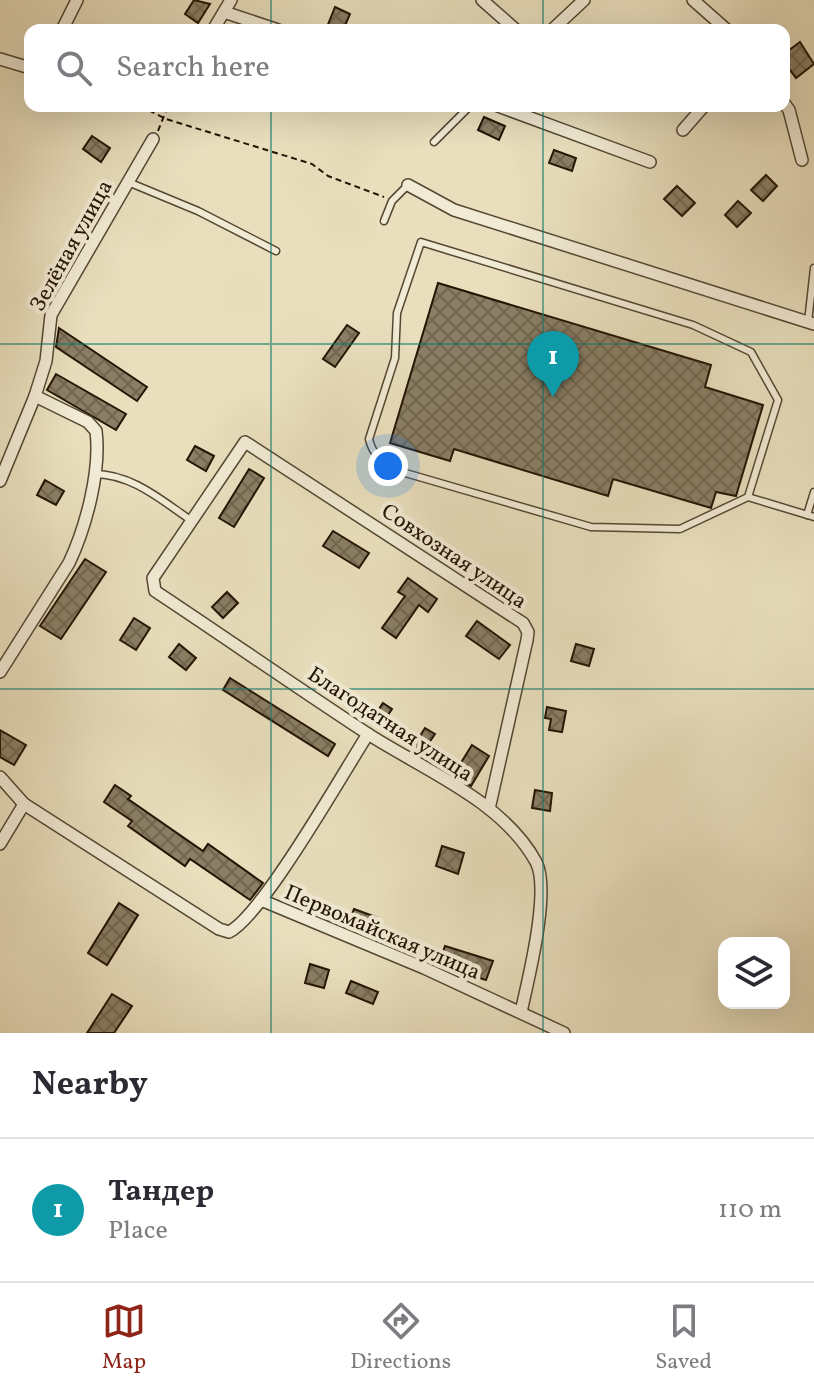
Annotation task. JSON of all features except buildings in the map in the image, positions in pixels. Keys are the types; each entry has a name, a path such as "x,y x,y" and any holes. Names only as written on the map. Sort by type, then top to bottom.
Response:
{"street":[{"path":"65,24 77,0"},
{"path":"217,24 231,0"},
{"path":"482,0 509,24"},
{"path":"558,24 584,0"},
{"path":"693,0 720,24"},
{"path":"224,12 260,24"},
{"path":"0,59 24,66"},
{"path":"514,112 650,162"},
{"path":"683,130 699,112"},
{"path":"790,112 802,160"},
{"name":"Зелёная улица","path":"0,481 6,453 35,396 46,361 51,315 153,139"},
{"path":"408,185 454,210 811,323"},
{"path":"0,672 69,563 78,544 94,474 96,431 88,422 35,396"},
{"name":"Совхозная улица","path":"192,521 239,447 245,442 251,443 523,623 527,640 489,809"},
{"name":"Благодатная улица","path":"192,521 153,578 155,591 368,734 489,809 538,865 540,904 521,1012"},
{"path":"261,900 368,734"},
{"name":"Первомайская улица","path":"0,777 24,804 219,929 229,932 240,926 261,900 564,1033"},
{"path":"0,844 24,804"}],"lane":[{"path":"434,142 464,112"},
{"path":"128,182 198,211 276,251"},
{"path":"384,221 392,201 408,185"},
{"path":"748,497 778,400 751,352 693,325 421,242 397,313 395,358 369,439 371,450 379,460 402,472 591,527 680,529 707,519 748,497 811,516 814,492"},
{"path":"811,323 814,268"},
{"path":"94,474 113,474 130,480 192,521"}],"path":[{"path":"152,112 312,164 328,176 392,201"},
{"path":"153,139 167,112"}],"place":[{"name":"Тандер","path":"553,397"}]}
